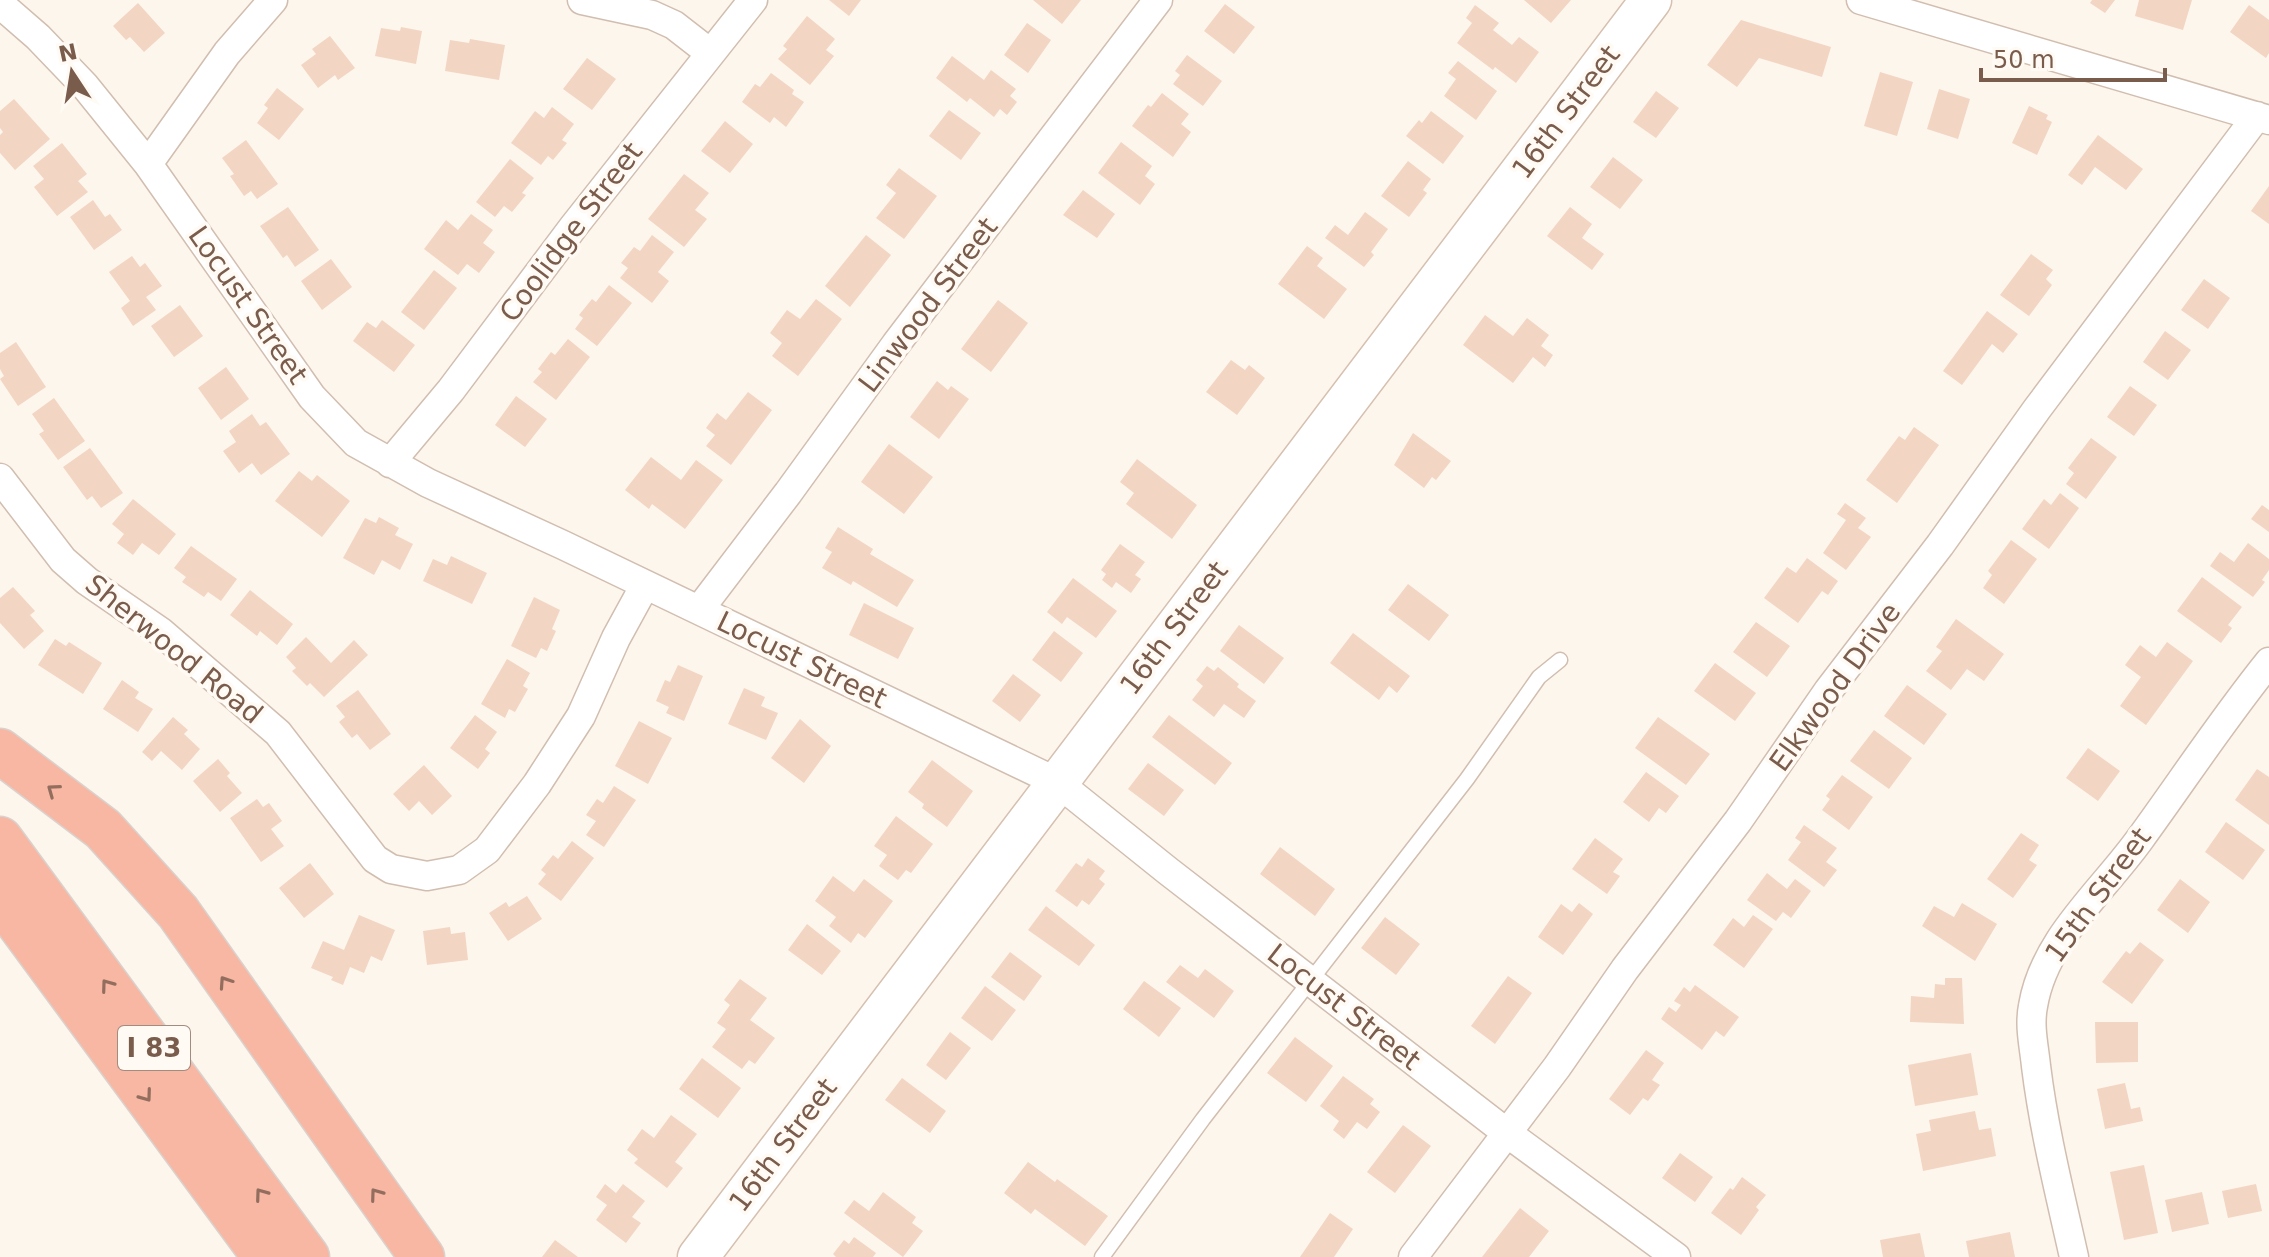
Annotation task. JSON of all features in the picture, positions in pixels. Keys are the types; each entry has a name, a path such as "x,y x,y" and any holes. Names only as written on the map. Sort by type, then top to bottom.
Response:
{"highway":[{"path":"0,751 103,829 178,912 422,1257"},
{"name":"I 83","path":"0,839 307,1257"},
{"name":"I 83","path":"0,898 265,1257"}],"street":[{"path":"148,164 227,53 273,0"},
{"path":"582,0 652,15 674,25 710,53"},
{"name":"Coolidge Street","path":"390,463 451,390 574,226 753,0"},
{"name":"Linwood Street","path":"699,610 896,344 1158,0"},
{"name":"16th Street","path":"698,1257 1651,0"},
{"path":"1861,0 2263,118"},
{"name":"Locust Street","path":"0,4 38,37 85,86 148,164 312,397 356,443 390,463 1057,782 1507,1133 1676,1257"},
{"name":"Elkwood Drive","path":"1413,1257 1557,1067 1625,969 1738,821 1828,691 1940,545 2037,409 2263,118"},
{"name":"Sherwood Road","path":"0,478 63,560 87,581 161,632 257,713 278,733 375,859 391,869 410,874 451,873 487,850 537,784 581,716 616,638 645,585"},
{"name":"15th Street","path":"2074,1257 2040,1097 2031,1025 2040,976 2054,948 2116,872 2227,715 2269,662"}],"lane":[{"path":"1102,1257 1310,980 1467,779 1539,677 1560,660"}],"building":[{"path":"829,0 861,0 849,16"},
{"path":"1033,0 1081,0 1062,24"},
{"path":"1524,0 1571,0 1551,23"},
{"path":"2092,0 2115,0 2105,13 2090,3"},
{"path":"2139,0 2192,0 2183,30 2135,16"},
{"path":"138,3 165,33 144,52 130,37 126,40 113,26"},
{"path":"1225,4 1255,27 1234,54 1204,31"},
{"path":"1475,5 1499,23 1493,30 1512,45 1519,37 1539,52 1516,83 1457,43 1472,23 1466,18"},
{"path":"2249,5 2269,20 2269,53 2266,58 2230,32"},
{"path":"807,16 835,39 826,50 834,56 810,85 778,59 787,49 783,46"},
{"path":"1741,20 1831,47 1822,77 1759,58 1737,87 1707,65"},
{"path":"1027,23 1051,40 1028,73 1004,55"},
{"path":"401,27 422,31 416,64 375,56 381,28 400,31"},
{"path":"330,36 355,68 338,80 335,75 318,88 301,65 316,54 312,49"},
{"path":"470,39 505,45 499,80 445,71 450,40 469,43"},
{"path":"1187,55 1222,81 1203,106 1173,84 1180,75 1175,71"},
{"path":"952,56 984,80 991,70 1016,89 1010,96 1017,102 1007,115 1000,109 994,117 970,98 967,102 936,78"},
{"path":"587,58 616,79 592,110 563,89"},
{"path":"1458,61 1497,91 1476,120 1444,96 1456,79 1448,73"},
{"path":"1880,72 1913,82 1897,136 1864,126"},
{"path":"771,73 794,90 792,94 804,102 786,127 774,117 770,123 742,102 755,84 760,87"},
{"path":"277,88 304,109 279,140 257,123 268,108 264,105"},
{"path":"1939,89 1970,99 1958,139 1927,129"},
{"path":"1656,91 1679,108 1656,138 1633,122"},
{"path":"1162,93 1189,114 1181,124 1191,132 1173,157 1132,126"},
{"path":"14,99 50,139 15,170 0,153 0,135 3,132 0,128 0,111"},
{"path":"2029,106 2048,115 2046,119 2052,122 2037,155 2012,143"},
{"path":"552,107 574,124 562,140 567,143 553,160 548,156 541,165 511,143 535,111 544,118"},
{"path":"949,110 981,133 961,160 929,136"},
{"path":"1431,111 1464,136 1443,164 1406,136"},
{"path":"725,121 753,144 730,173 701,151"},
{"path":"2098,135 2143,169 2126,190 2095,167 2082,185 2068,175"},
{"path":"246,140 278,184 257,199 251,191 244,196 222,158"},
{"path":"1121,142 1152,166 1145,176 1155,184 1140,205 1098,173"},
{"path":"62,143 87,174 78,181 88,192 57,216 34,187 44,179 33,166"},
{"path":"1613,157 1643,180 1620,209 1590,187"},
{"path":"510,159 534,178 522,193 526,195 512,212 504,206 495,217 476,202"},
{"path":"1408,161 1431,179 1423,190 1427,193 1409,217 1381,196"},
{"path":"899,168 937,196 904,239 876,218 896,193 886,185"},
{"path":"684,174 709,193 695,210 707,219 684,247 648,219"},
{"path":"2269,186 2269,224 2251,211"},
{"path":"1083,190 1115,214 1097,238 1063,215"},
{"path":"93,200 105,217 110,214 122,230 94,250 70,217"},
{"path":"288,207 319,250 295,267 287,255 283,258 260,226"},
{"path":"1570,207 1592,224 1582,238 1604,254 1592,270 1547,236"},
{"path":"1365,212 1388,229 1364,267 1325,238 1335,225 1348,235"},
{"path":"471,214 493,230 483,243 495,252 479,273 467,264 458,275 424,249 446,220 458,230"},
{"path":"652,235 674,252 658,272 669,281 652,303 620,278 628,268 621,263 634,247 640,251"},
{"path":"866,235 891,255 850,307 825,286"},
{"path":"1307,246 1323,258 1317,266 1347,289 1324,319 1278,284"},
{"path":"2031,254 2053,270 2046,279 2052,285 2029,316 2000,295"},
{"path":"132,256 140,267 145,263 162,286 146,297 156,310 133,326 121,308 130,301 109,272"},
{"path":"331,259 352,287 322,310 301,281"},
{"path":"434,270 457,288 424,330 401,312"},
{"path":"2204,279 2230,298 2208,329 2181,310"},
{"path":"609,285 632,303 597,346 575,329 583,318 579,315 592,299 596,302"},
{"path":"816,299 842,319 798,376 772,356 782,343 770,333 787,310 800,319"},
{"path":"998,300 1028,323 991,372 961,349"},
{"path":"180,305 203,336 174,357 151,326"},
{"path":"1987,311 2018,334 2003,353 1992,344 1962,385 1943,371"},
{"path":"1485,315 1513,336 1527,318 1549,335 1541,346 1553,355 1545,367 1533,357 1513,383 1463,345"},
{"path":"382,320 415,345 394,372 353,341 367,322 376,328"},
{"path":"2165,331 2191,350 2168,380 2143,362"},
{"path":"568,339 590,357 556,400 533,382 542,372 538,369 551,352 555,355"},
{"path":"16,342 46,387 18,406 0,379 4,376 0,369 0,353"},
{"path":"1231,360 1245,370 1249,365 1265,378 1237,415 1206,392"},
{"path":"226,367 249,399 221,420 198,388"},
{"path":"937,381 948,390 951,386 969,399 939,439 910,417"},
{"path":"2130,386 2157,405 2134,436 2107,417"},
{"path":"748,392 772,410 731,465 706,446 715,435 706,428 717,413 726,420"},
{"path":"516,396 547,419 525,447 495,425"},
{"path":"54,398 85,441 58,460 39,434 44,431 32,414"},
{"path":"252,414 260,426 266,422 290,454 261,475 252,463 239,473 223,451 236,442 229,431"},
{"path":"1914,427 1939,445 1897,503 1866,480 1899,436 1905,440"},
{"path":"1413,433 1451,461 1436,480 1432,477 1424,488 1394,465"},
{"path":"2091,438 2117,457 2086,499 2066,484 2074,473 2068,468"},
{"path":"889,444 933,477 904,514 861,482"},
{"path":"90,448 123,493 101,508 92,496 87,500 63,467"},
{"path":"651,457 681,480 696,460 723,480 685,529 652,504 649,509 625,490"},
{"path":"1137,459 1197,505 1172,539 1126,504 1134,493 1120,482"},
{"path":"299,471 312,481 317,475 350,501 322,537 275,501"},
{"path":"2060,493 2079,508 2049,549 2022,529 2044,499 2051,505"},
{"path":"133,499 176,534 159,555 142,543 133,555 117,543 124,534 112,524"},
{"path":"1845,503 1866,518 1858,528 1871,537 1846,570 1823,553 1846,520 1837,514"},
{"path":"2262,505 2269,510 2269,532 2251,519"},
{"path":"379,517 399,528 395,535 413,544 400,570 382,560 374,575 343,558 365,518 376,523"},
{"path":"838,527 873,549 870,554 914,580 897,607 853,581 851,585 822,568 832,552 825,548"},
{"path":"2011,540 2037,559 2004,604 1983,588 1992,575 1988,571"},
{"path":"2248,543 2269,559 2269,570 2262,580 2265,582 2253,597 2210,566 2220,552 2234,562"},
{"path":"1120,544 1145,562 1135,575 1141,579 1131,593 1116,582 1112,588 1102,580 1106,574 1101,570"},
{"path":"191,546 237,579 221,601 208,592 204,597 182,582 186,577 174,568"},
{"path":"451,556 487,573 472,604 423,581 433,559 447,565"},
{"path":"1807,558 1838,581 1828,595 1822,591 1798,623 1764,598 1787,567 1796,573"},
{"path":"2202,577 2242,607 2228,625 2232,628 2221,643 2177,611"},
{"path":"1073,578 1117,611 1096,638 1067,617 1062,624 1047,612"},
{"path":"1408,584 1449,615 1429,641 1388,610"},
{"path":"13,587 35,611 30,615 44,631 24,649 0,623 0,598"},
{"path":"250,590 293,624 277,645 260,631 257,636 230,615"},
{"path":"534,597 560,610 552,629 556,631 547,651 541,648 536,658 511,646"},
{"path":"864,603 914,628 898,659 849,635"},
{"path":"1956,619 2004,654 1984,681 1967,669 1951,690 1926,671 1942,651 1936,647"},
{"path":"1756,622 1790,646 1767,677 1733,652"},
{"path":"1239,625 1284,658 1264,684 1220,651"},
{"path":"1054,631 1083,653 1061,682 1032,660"},
{"path":"1353,633 1410,676 1397,693 1389,686 1379,700 1330,663"},
{"path":"306,637 331,663 354,640 368,655 324,697 292,671 296,668 286,657"},
{"path":"55,639 66,646 69,642 102,663 83,694 38,665"},
{"path":"2167,642 2193,661 2146,725 2120,706 2141,677 2125,665 2140,645 2156,657"},
{"path":"507,659 530,673 523,686 528,689 515,712 509,709 505,718 481,704"},
{"path":"1715,663 1756,693 1735,721 1694,691"},
{"path":"678,665 703,676 684,721 666,713 669,707 656,701 665,680 670,682"},
{"path":"1207,666 1214,671 1218,667 1256,701 1244,718 1224,704 1214,717 1192,700 1203,686 1196,680"},
{"path":"1013,674 1041,695 1020,722 992,701"},
{"path":"122,680 139,692 135,698 153,709 138,732 103,709"},
{"path":"1907,685 1947,714 1924,745 1884,716"},
{"path":"744,688 765,697 761,706 778,713 766,740 728,724"},
{"path":"358,690 391,734 370,750 357,734 352,738 339,722 345,717 336,706"},
{"path":"475,715 497,732 485,749 490,753 478,769 450,748"},
{"path":"1169,715 1232,763 1215,785 1152,737"},
{"path":"173,717 188,730 184,734 200,749 182,770 161,751 152,761 142,752"},
{"path":"1658,717 1710,754 1686,785 1635,748"},
{"path":"800,719 831,746 804,783 771,758"},
{"path":"639,721 672,738 648,784 615,766"},
{"path":"1874,730 1912,758 1889,789 1850,761"},
{"path":"2088,748 2120,771 2098,801 2066,778"},
{"path":"218,759 230,773 227,776 242,793 220,812 193,781"},
{"path":"932,760 973,791 947,827 922,808 924,804 908,792"},
{"path":"1148,763 1184,790 1164,816 1128,789"},
{"path":"424,765 452,796 432,815 419,801 409,811 393,794"},
{"path":"2257,769 2269,777 2269,825 2235,800"},
{"path":"1646,772 1679,796 1666,813 1659,808 1649,822 1623,802"},
{"path":"1842,775 1873,797 1849,830 1822,810 1830,799 1826,796"},
{"path":"614,786 636,800 604,847 586,835 596,821 586,815 597,799 603,803"},
{"path":"257,799 263,807 269,803 282,821 271,829 284,846 261,862 230,818"},
{"path":"896,816 933,844 911,873 906,870 898,880 879,866 887,855 874,846"},
{"path":"2226,822 2265,850 2243,880 2205,852"},
{"path":"1804,825 1837,848 1826,862 1837,870 1824,887 1788,860 1801,842 1795,838"},
{"path":"2021,833 2039,845 2029,860 2037,865 2013,898 1987,879"},
{"path":"1595,838 1623,859 1613,872 1620,876 1607,894 1572,869"},
{"path":"572,841 594,858 561,901 538,884 546,874 541,870 553,855 558,859"},
{"path":"1280,847 1335,889 1315,916 1260,874"},
{"path":"1088,858 1105,871 1099,879 1105,884 1089,905 1082,900 1077,907 1055,891 1076,863 1082,867"},
{"path":"310,863 334,894 304,918 279,888"},
{"path":"1767,873 1787,889 1795,879 1811,891 1791,918 1783,912 1776,921 1747,900"},
{"path":"833,876 854,892 864,879 893,901 865,938 858,933 851,943 829,926 836,917 815,901"},
{"path":"2180,879 2210,902 2188,933 2157,910"},
{"path":"527,896 542,919 508,941 489,913 506,902 509,907"},
{"path":"1579,903 1593,914 1563,955 1538,937 1561,904 1572,912"},
{"path":"1962,903 1997,924 1975,961 1922,926 1934,906 1954,917"},
{"path":"1046,906 1095,945 1079,966 1028,930"},
{"path":"359,915 395,930 382,961 371,956 364,973 350,967 343,985 311,968 323,941 344,950"},
{"path":"1753,915 1773,929 1744,968 1713,945 1733,918 1744,927"},
{"path":"1385,917 1420,944 1396,975 1361,948"},
{"path":"807,924 841,951 822,975 788,950"},
{"path":"450,927 451,934 465,932 468,960 427,965 423,931"},
{"path":"2140,942 2164,960 2132,1004 2102,982 2126,951 2130,954"},
{"path":"1010,952 1042,976 1024,1001 991,977"},
{"path":"1180,965 1198,978 1205,969 1234,991 1214,1018 1166,982"},
{"path":"1508,976 1532,993 1495,1044 1471,1026"},
{"path":"1945,978 1962,978 1964,1024 1910,1022 1911,996 1934,998 1935,984 1945,985"},
{"path":"740,979 767,998 750,1020 775,1038 755,1064 749,1060 742,1069 712,1047 726,1029 717,1023 730,1005 724,1000"},
{"path":"1144,981 1181,1008 1159,1037 1123,1009"},
{"path":"1695,985 1739,1017 1724,1037 1716,1031 1702,1050 1661,1019 1669,1007 1676,1012 1681,1005 1674,1001 1684,987 1690,992"},
{"path":"985,986 1016,1010 992,1041 961,1018"},
{"path":"2095,1022 2138,1022 2138,1062 2096,1063"},
{"path":"950,1032 971,1048 946,1080 926,1065"},
{"path":"1295,1037 1333,1066 1306,1102 1267,1073"},
{"path":"1646,1050 1664,1063 1652,1080 1660,1085 1648,1101 1643,1098 1630,1115 1609,1099"},
{"path":"1971,1053 1978,1095 1915,1106 1908,1065"},
{"path":"702,1058 741,1088 718,1118 679,1089"},
{"path":"1343,1076 1374,1099 1370,1104 1380,1112 1367,1129 1357,1122 1344,1139 1333,1130 1339,1121 1320,1106"},
{"path":"902,1078 946,1111 930,1133 885,1100"},
{"path":"2125,1083 2131,1109 2140,1107 2143,1121 2105,1129 2097,1089"},
{"path":"1975,1111 1979,1130 1991,1128 1996,1156 1923,1171 1916,1134 1931,1131 1929,1120"},
{"path":"671,1115 697,1134 675,1162 683,1168 667,1188 634,1163 638,1159 627,1150 642,1129 654,1138"},
{"path":"1403,1125 1431,1146 1395,1193 1367,1172"},
{"path":"1680,1153 1713,1177 1695,1202 1662,1178"},
{"path":"1028,1162 1108,1216 1085,1246 1035,1209 1031,1214 1004,1193"},
{"path":"2144,1165 2158,1233 2124,1240 2110,1172"},
{"path":"1742,1177 1766,1195 1741,1235 1711,1213"},
{"path":"605,1184 616,1193 623,1184 645,1201 632,1217 641,1223 626,1243 596,1220 607,1205 596,1197"},
{"path":"2256,1184 2262,1211 2228,1218 2222,1191"},
{"path":"883,1192 916,1217 912,1223 923,1231 903,1257 844,1213 854,1200 869,1211"},
{"path":"2202,1192 2209,1224 2172,1232 2165,1200"},
{"path":"1520,1208 1549,1231 1529,1257 1482,1257"},
{"path":"1330,1213 1353,1229 1334,1257 1300,1257"},
{"path":"2010,1232 2015,1257 1969,1257 1966,1241"},
{"path":"1920,1233 1925,1257 1883,1257 1880,1240"},
{"path":"854,1237 876,1253 873,1257 836,1257 833,1254 844,1240 849,1244"},
{"path":"555,1240 578,1257 542,1257"}]}
